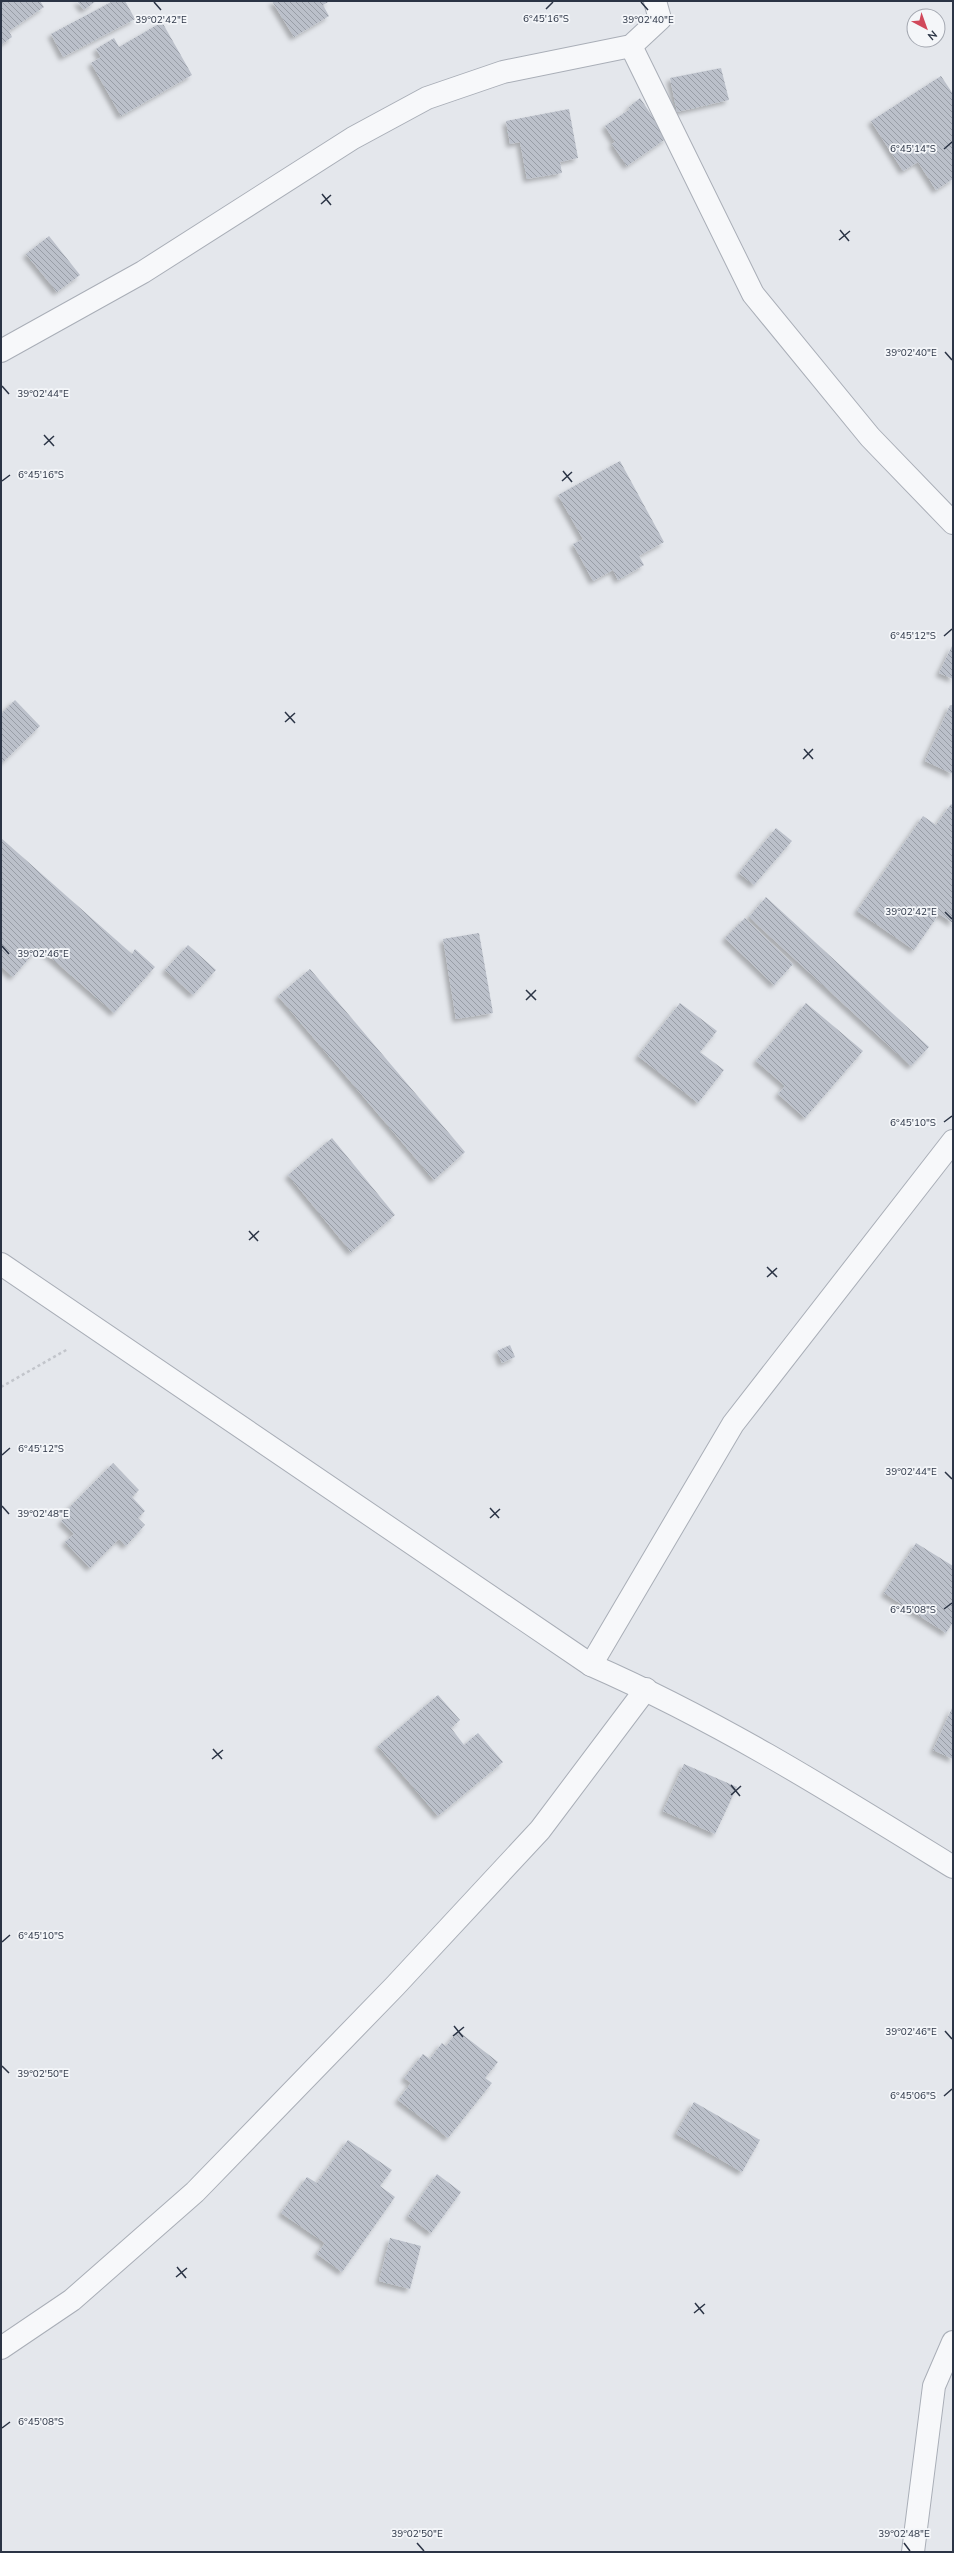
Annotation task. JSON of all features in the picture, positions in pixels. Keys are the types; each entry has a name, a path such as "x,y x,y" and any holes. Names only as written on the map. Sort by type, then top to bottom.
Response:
{"street":[{"path":"1,351 143,272 353,138 427,98 503,72 631,46 660,19 655,1"},
{"path":"631,46 753,294 870,437 952,522"},
{"path":"591,1665 733,1424 953,1141"},
{"path":"1,1264 108,1335 591,1665 646,1689 786,1764 953,1867"},
{"path":"1,2348 72,2300 195,2192 395,1986 540,1830 646,1689"},
{"path":"913,2552 934,2386 953,2342"}],"path":[{"path":"1,1387 62,1351 108,1335"}],"building":[{"path":"1,1 40,1 44,7 9,31 12,37 1,45"},
{"path":"77,1 96,1 84,10"},
{"path":"113,1 125,1 135,19 63,57 51,34"},
{"path":"272,1 330,1 323,5 329,16 294,37"},
{"path":"162,22 192,75 121,116 91,63 101,57 96,49 114,38 119,47"},
{"path":"721,68 729,100 677,112 670,78"},
{"path":"941,76 953,94 953,179 936,190 918,162 903,171 871,121"},
{"path":"640,98 667,138 627,166 612,144 615,142 605,126 630,109 629,107"},
{"path":"569,109 578,158 560,162 562,173 527,179 520,142 510,144 506,121"},
{"path":"49,236 80,275 57,292 26,254"},
{"path":"620,461 664,542 639,556 644,565 618,580 613,570 593,581 573,544 583,539 558,495"},
{"path":"953,644 953,679 939,673"},
{"path":"15,700 40,726 1,764 1,714"},
{"path":"950,705 953,706 953,774 925,761"},
{"path":"951,804 953,806 953,923 939,914 914,950 857,911 923,816 936,825"},
{"path":"776,828 792,841 754,885 739,873"},
{"path":"1,838 132,954 135,949 155,967 114,1013 39,947 13,977 1,966"},
{"path":"766,897 929,1047 911,1066 749,917"},
{"path":"745,918 793,964 774,985 725,938"},
{"path":"479,933 493,1013 456,1019 443,939"},
{"path":"188,945 216,970 193,995 165,970"},
{"path":"310,969 465,1152 434,1180 278,996"},
{"path":"680,1003 717,1031 700,1052 724,1070 698,1103 638,1056"},
{"path":"806,1003 863,1051 805,1118 778,1094 785,1086 756,1061"},
{"path":"332,1138 395,1215 351,1252 288,1175"},
{"path":"510,1345 515,1357 502,1363 497,1351"},
{"path":"113,1463 139,1490 132,1497 145,1511 138,1518 145,1525 126,1546 119,1539 90,1568 65,1542 74,1534 61,1521 69,1514 66,1511"},
{"path":"916,1543 953,1566 953,1622 946,1633 884,1593"},
{"path":"438,1695 460,1720 451,1728 464,1745 478,1733 503,1762 438,1816 378,1746"},
{"path":"953,1706 953,1759 933,1750"},
{"path":"684,1764 737,1787 715,1834 663,1811"},
{"path":"458,2031 498,2062 485,2078 492,2083 448,2138 398,2100 411,2083 404,2078 423,2054 430,2059 442,2043 446,2046"},
{"path":"694,2102 760,2140 742,2172 676,2134"},
{"path":"348,2140 392,2170 380,2186 395,2197 342,2272 317,2254 325,2243 281,2213 307,2177 317,2183"},
{"path":"437,2174 461,2192 431,2233 408,2216"},
{"path":"390,2238 421,2246 410,2289 379,2281"}]}
